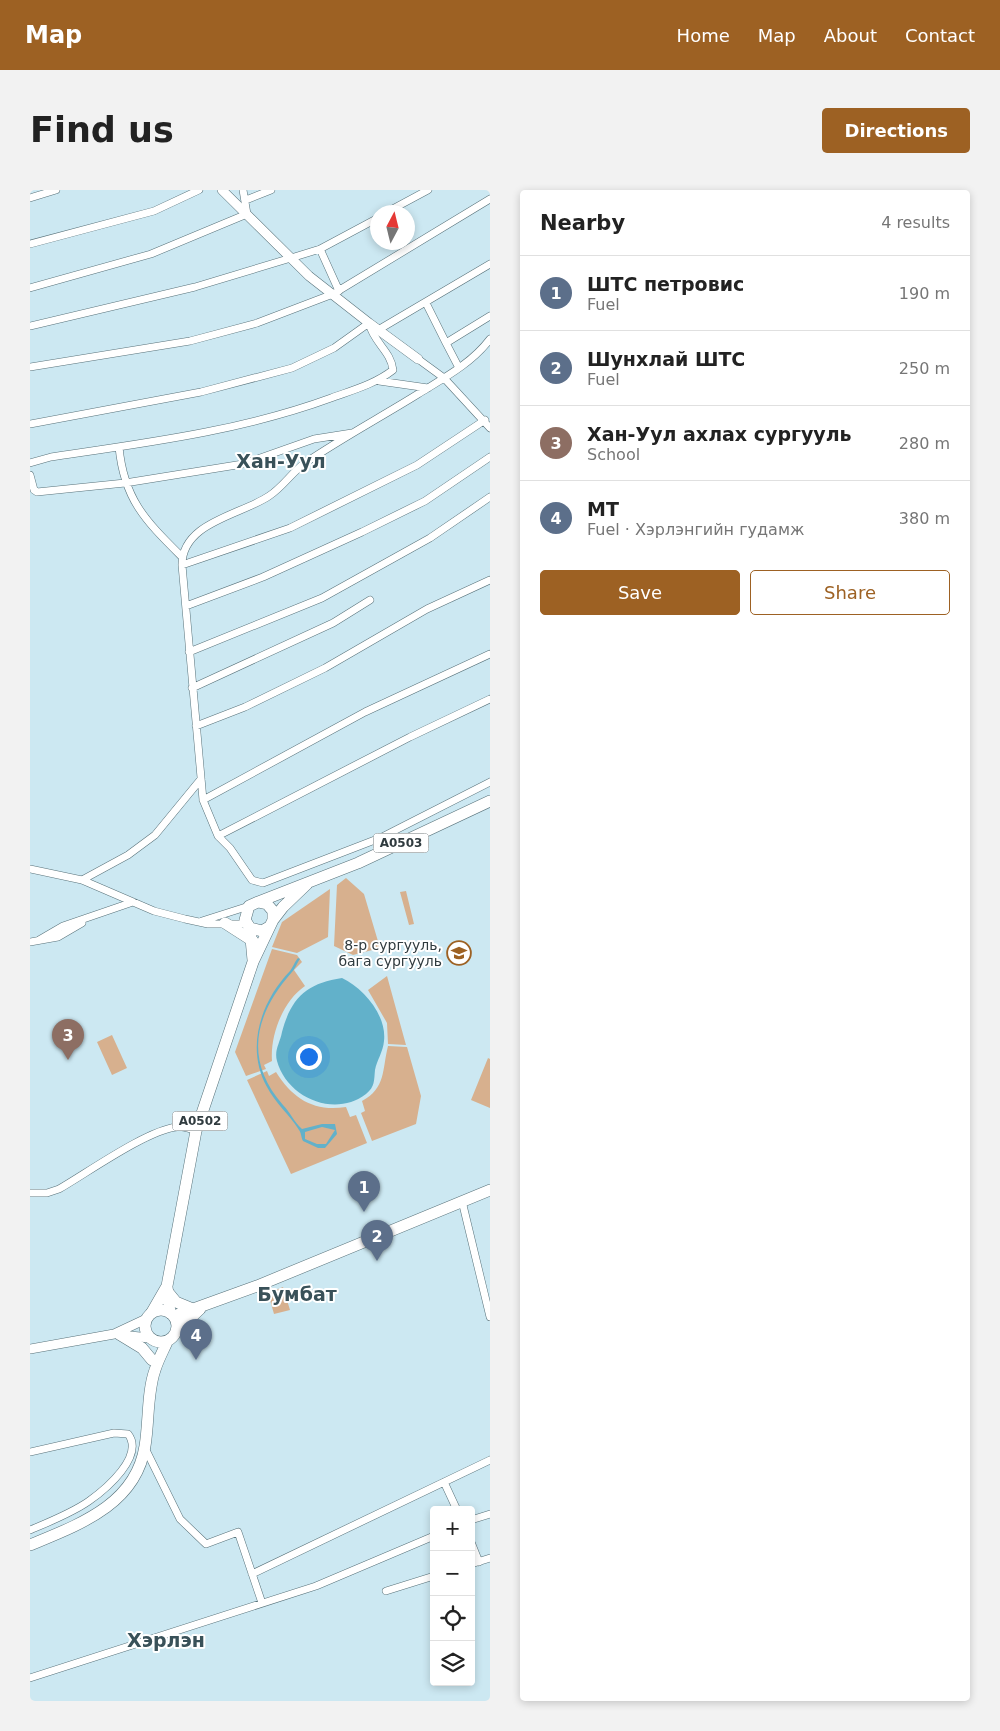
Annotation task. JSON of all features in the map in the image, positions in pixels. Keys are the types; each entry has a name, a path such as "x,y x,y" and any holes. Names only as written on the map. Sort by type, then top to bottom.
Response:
{"main road":[{"name":"A0503","path":"254,904 332,872 490,801"},
{"name":"A0503","path":"271,924 283,907 310,881"},
{"path":"249,926 262,931 271,924 270,907 254,904"},
{"name":"A0502","path":"253,962 252,941 245,915 254,904"},
{"path":"225,922 252,941"},
{"name":"A0502","path":"177,1331 167,1288 196,1131 253,962 271,924"},
{"path":"30,1545 96,1516 111,1505 129,1484 145,1448 153,1365 151,1340 144,1329 149,1316 161,1310 172,1315 257,1286 490,1190"},
{"path":"167,1288 176,1302 198,1307"},
{"name":"A0502","path":"149,1316 167,1288"},
{"path":"153,1365 167,1342 198,1307"},
{"path":"116,1334 142,1348 153,1365"},
{"path":"151,1340 167,1342"}],"street":[{"path":"30,198 56,190"},
{"path":"30,244 154,211 199,190"},
{"path":"222,190 292,258 336,293 369,324 444,378 485,420 490,428"},
{"path":"243,190 247,214"},
{"path":"246,200 271,190"},
{"path":"400,205 428,190"},
{"path":"30,367 190,341 257,323 336,293 490,199"},
{"path":"30,288 151,254 247,214"},
{"path":"30,326 194,286 292,258 320,249 370,222"},
{"path":"320,249 336,293"},
{"path":"378,330 490,264"},
{"path":"426,303 459,368"},
{"path":"446,343 490,316"},
{"path":"30,463 51,457 208,433 305,408 379,381 393,370 392,359 371,333 369,324"},
{"path":"30,424 201,392 292,368 334,348 369,324"},
{"path":"482,350 490,339"},
{"path":"490,344 444,378 304,464 270,495 209,524 192,539 182,557 203,800 218,836 230,848 252,880 257,883 263,883 380,838 490,782"},
{"path":"379,381 428,388"},
{"path":"182,565 290,528 417,464 485,420"},
{"path":"30,475 34,490 37,492 125,483 242,464 314,439 355,432"},
{"path":"119,447 125,483 144,518 182,557"},
{"path":"186,606 263,578 370,528 425,501 490,457"},
{"path":"189,652 322,598 430,538 490,497"},
{"path":"196,726 245,707 326,668 426,609 490,580"},
{"path":"192,688 333,623 370,600"},
{"path":"203,800 365,712 490,654"},
{"path":"218,836 410,737 490,700"},
{"path":"82,880 128,855 155,835 201,779"},
{"path":"326,859 332,872"},
{"path":"30,869 82,880 154,911 208,924 225,922 249,926"},
{"path":"30,942 39,940 50,932 133,902"},
{"path":"194,921 203,921 254,904"},
{"path":"30,1193 46,1193 59,1189 138,1142 168,1129 178,1126 196,1131"},
{"path":"462,1201 490,1317"},
{"path":"30,1349 116,1334 149,1316"},
{"path":"116,1334 151,1340"},
{"path":"30,1452 121,1433 128,1434 132,1443 129,1461 88,1502 30,1530"},
{"path":"145,1448 180,1519 206,1544 238,1532 262,1604"},
{"path":"252,1574 490,1460"},
{"path":"444,1482 456,1506"},
{"path":"475,1519 490,1514"},
{"path":"30,1678 316,1586 430,1538"},
{"path":"475,1563 490,1558"},
{"path":"386,1590 430,1577"}],"shaded area":[{"path":"346,878 364,894 380,948 353,955 334,946 337,885"},
{"path":"330,889 328,937 297,953 272,947 282,922"},
{"path":"406,891 414,924 409,925 400,892"},
{"path":"272,949 297,955 302,962 294,970 305,986 297,992 284,1009 273,1040 272,1061 264,1065 266,1069 246,1076 235,1052"},
{"path":"387,976 406,1045 388,1044 387,1023 368,990"},
{"path":"112,1035 127,1068 112,1075 97,1042"},
{"path":"388,1046 407,1047 421,1096 416,1124 372,1141 361,1113 365,1111 362,1101 370,1096 382,1078"},
{"path":"488,1058 490,1059 490,1108 471,1100"},
{"path":"267,1071 269,1076 276,1072 290,1090 305,1102 324,1107 346,1107 350,1117 356,1115 367,1143 291,1174 247,1080"},
{"path":"283,1287 290,1310 274,1314 268,1293"}],"water":[{"path":"298,958 300,959 269,1004 262,1020 259,1054 262,1071 270,1088 302,1129 322,1124 335,1124 337,1134 325,1148 318,1148 303,1141 300,1131 267,1087 260,1072 257,1057 259,1026 264,1011 271,996","holes":["322,1127 335,1130 326,1144 317,1144 305,1139 305,1132"]},
{"path":"342,978 358,988 378,1012 384,1031 384,1041 371,1089 354,1101 327,1104 301,1094 291,1085 282,1074 276,1053 290,1010 302,994 319,984"}],"place":[{"name":"8-р сургууль, бага сургууль","path":"459,953"},
{"name":"Хан-Уул ахлах сургууль","path":"68,1060"},
{"name":"ШТС петровис","path":"364,1212"},
{"name":"Шунхлай ШТС","path":"377,1261"},
{"name":"MT","path":"196,1360"}],"district":[{"name":"Хан-Уул","path":"281,461"},
{"name":"Бумбат","path":"297,1294"},
{"name":"Хэрлэн","path":"166,1640"}]}
